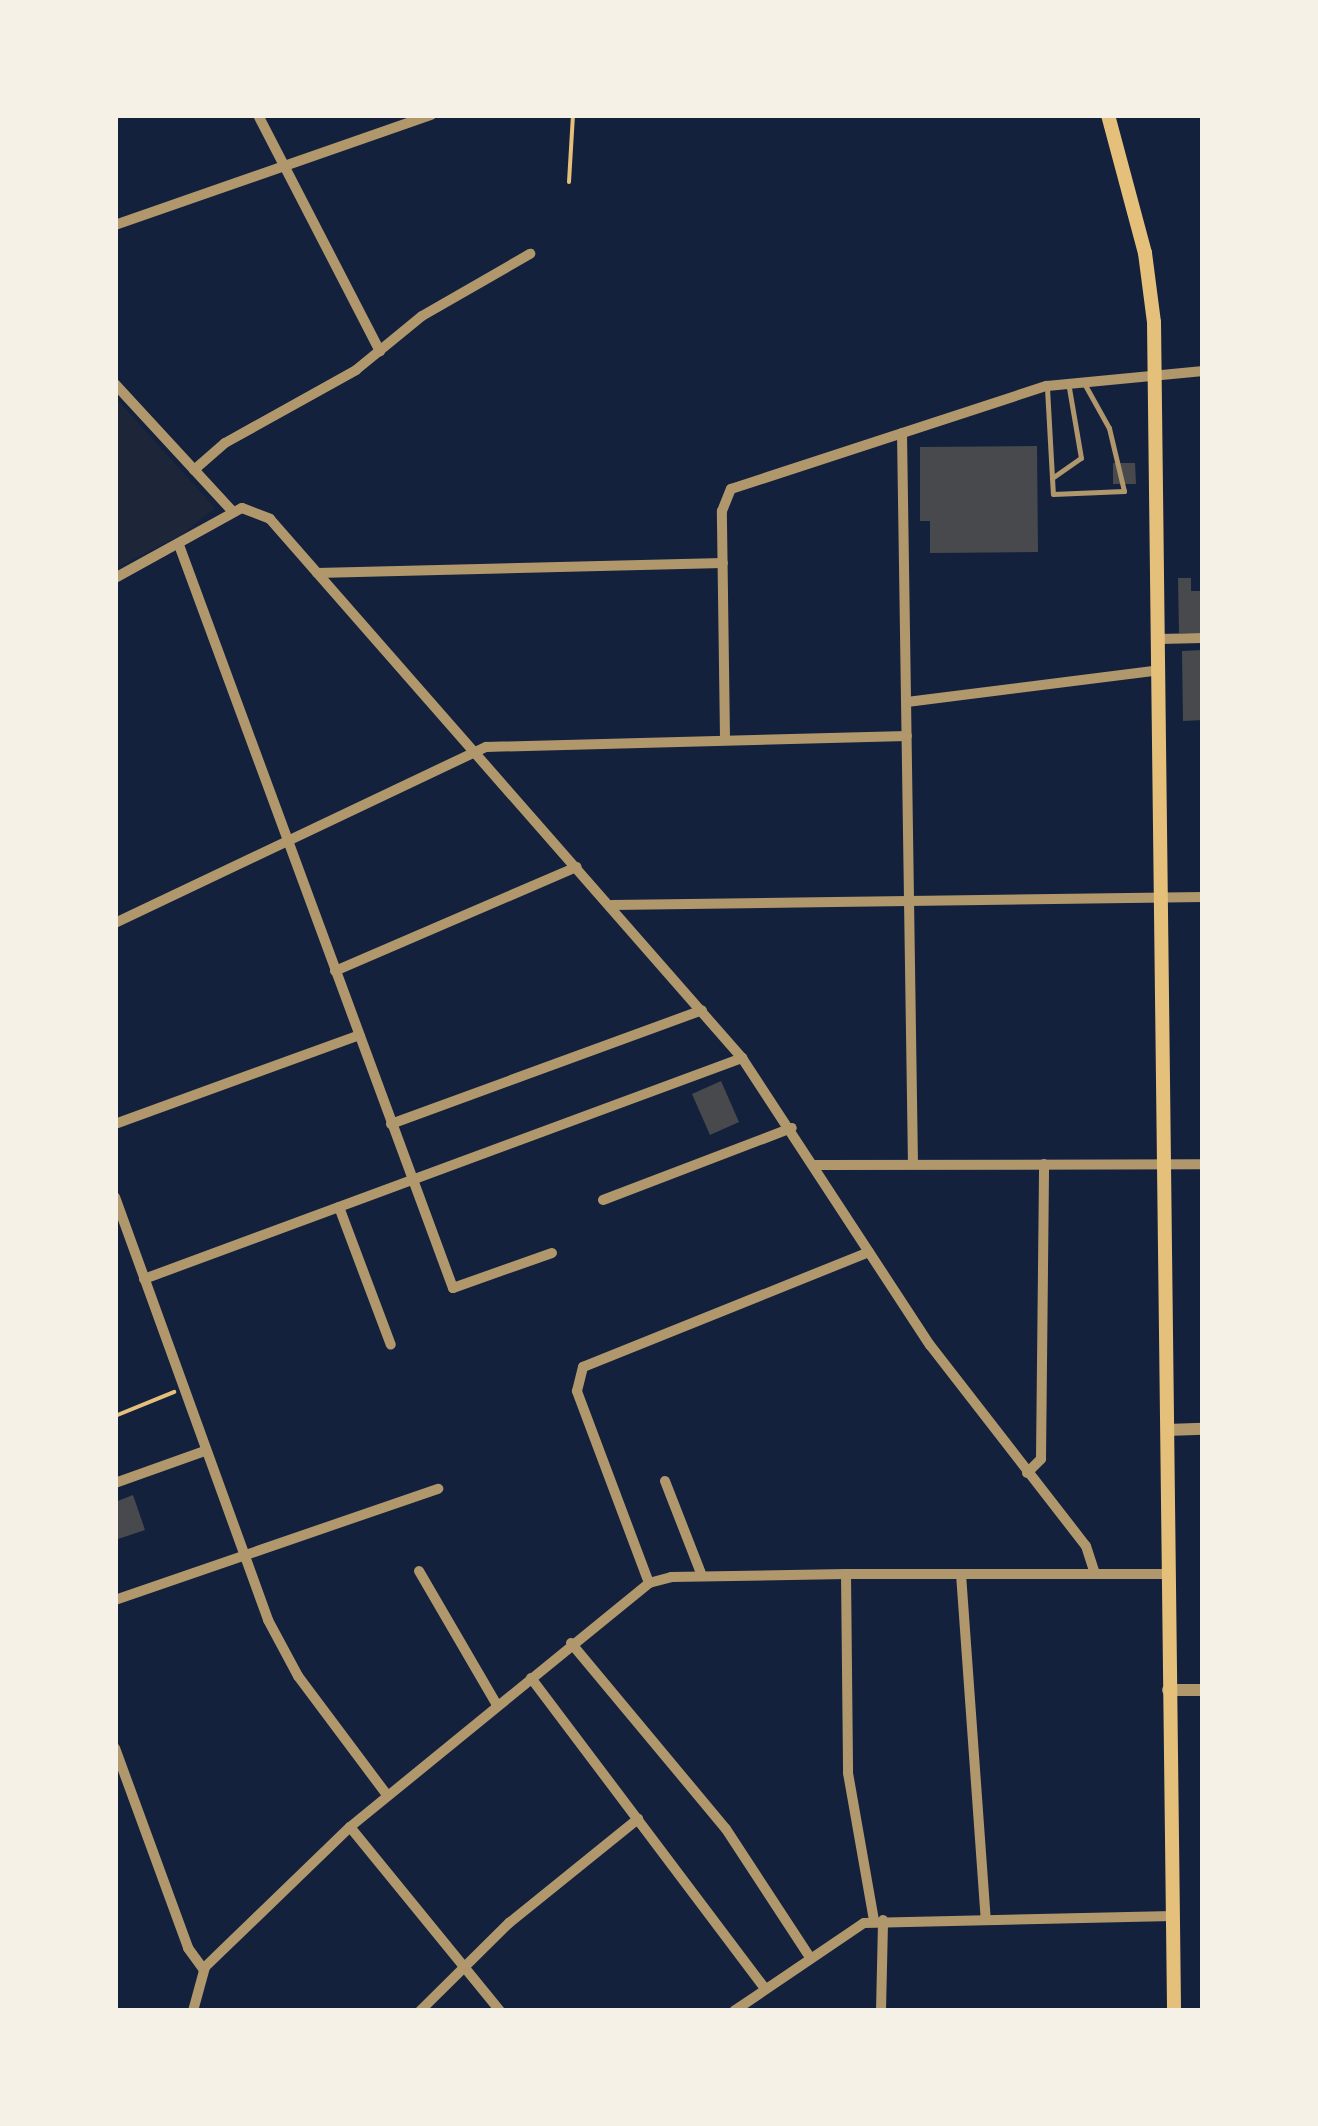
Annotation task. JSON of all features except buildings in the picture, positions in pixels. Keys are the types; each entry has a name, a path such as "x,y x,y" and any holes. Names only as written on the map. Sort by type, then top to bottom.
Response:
{"main road":[{"path":"1108,115 1146,253 1155,373 1168,1164 1168,1690 1174,2011"}],"street":[{"path":"258,115 380,351"},
{"path":"115,225 430,115"},
{"path":"194,470 224,443 380,351 422,316 530,254"},
{"path":"725,738 722,504 731,489 1047,386 1155,373 1203,372"},
{"path":"115,384 233,512"},
{"path":"902,433 913,1164"},
{"path":"115,578 233,512 262,512 612,905 742,1058 792,1128 869,1252 1027,1474 1086,1546 1096,1574"},
{"path":"179,545 453,1288 552,1253"},
{"path":"317,573 723,564"},
{"path":"1158,640 1203,638"},
{"path":"907,702 1160,670"},
{"path":"115,923 474,751 517,742 907,736"},
{"path":"335,971 578,867"},
{"path":"612,905 1203,897"},
{"path":"391,1124 702,1010"},
{"path":"115,1124 358,1035"},
{"path":"144,1279 742,1058"},
{"path":"604,1200 792,1128"},
{"path":"1027,1474 1041,1459 1044,1164"},
{"path":"816,1165 1203,1164"},
{"path":"115,1197 243,1554 298,1676 387,1795"},
{"path":"339,1207 391,1345"},
{"path":"648,1583 577,1391 583,1368 869,1252"},
{"path":"1167,1430 1203,1429"},
{"path":"115,1483 206,1451"},
{"path":"665,1481 702,1576"},
{"path":"115,1600 438,1489"},
{"path":"420,1570 496,1705"},
{"path":"846,1574 848,1772 879,1921 881,2011"},
{"path":"961,1574 986,1920"},
{"path":"193,2011 203,1970 350,1828 648,1583 702,1576 1169,1574"},
{"path":"572,1643 726,1828 809,1956"},
{"path":"531,1678 765,1988"},
{"path":"1168,1690 1203,1690"},
{"path":"115,1748 188,1948 203,1970"},
{"path":"420,2011 464,1967 638,1819"},
{"path":"350,1828 500,2011"},
{"path":"734,2011 849,1928 879,1921 1172,1916"}],"lane":[{"path":"1047,386 1053,494 1124,491 1110,428 1082,380"},
{"path":"1052,478 1081,458 1068,382"}],"path":[{"path":"569,182 573,115"},
{"path":"115,1416 183,1388"}],"shaded area":[{"path":"115,397 215,508 181,535 115,569"}]}
